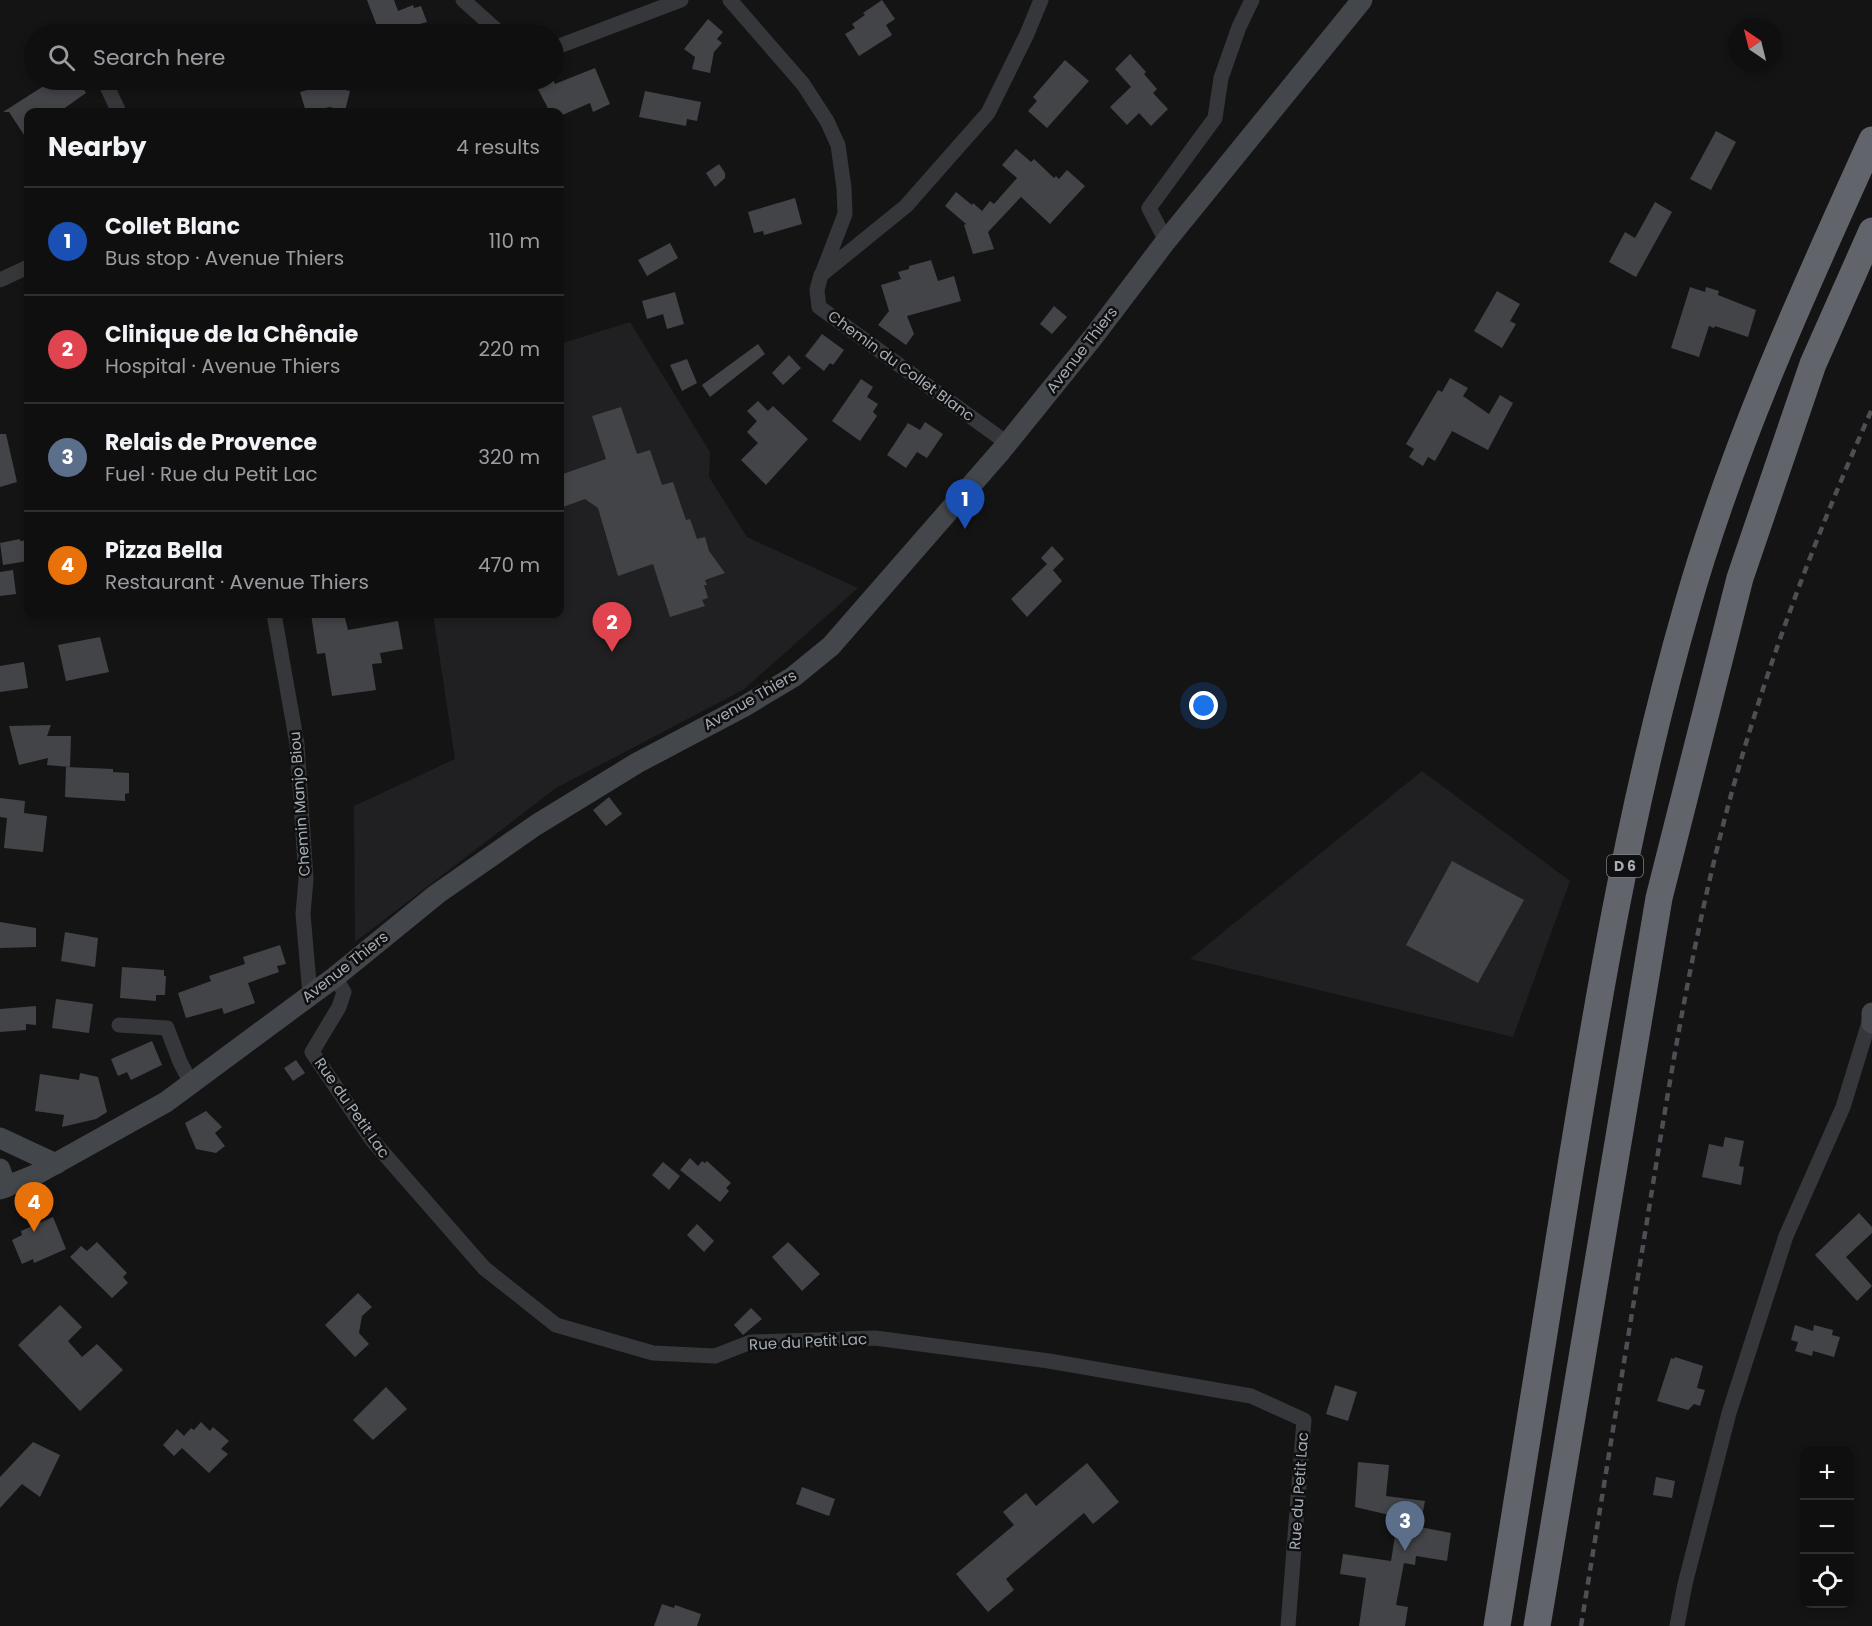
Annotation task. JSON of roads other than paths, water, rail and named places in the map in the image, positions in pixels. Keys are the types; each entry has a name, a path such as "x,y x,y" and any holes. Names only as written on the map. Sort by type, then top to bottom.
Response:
{"highway":[{"name":"D 6","path":"1497,1626 1599,1003 1624,870 1653,738 1687,605 1730,474 1780,345 1872,140"},
{"name":"D 6","path":"1537,1626 1659,898 1740,578 1813,364 1872,231"}],"main road":[{"name":"Avenue Thiers","path":"2,1182 35,1175 166,1102 335,977 437,894 536,825 636,762 793,677 831,646 1007,443 1362,0"},
{"path":"1872,1015 1872,1023"},
{"path":"0,1138 56,1164"}],"street":[{"path":"463,0 490,24"},
{"path":"564,44 681,0"},
{"path":"730,0 803,84 838,145 845,214 821,275"},
{"path":"821,275 906,206 988,113 1041,0"},
{"path":"1167,241 1149,208 1215,118 1221,78 1239,27 1252,0"},
{"path":"109,90 118,108"},
{"path":"0,280 24,269"},
{"name":"Chemin du Collet Blanc","path":"821,275 817,290 819,307 1007,443"},
{"name":"Chemin Manjo Biou","path":"275,618 297,744 306,879 303,914 310,995"},
{"name":"Rue du Petit Lac","path":"335,977 344,992 339,1008 312,1052 372,1140 484,1268 556,1325 653,1353 715,1356 751,1342 875,1338 1049,1361 1251,1396 1304,1420 1288,1626"},
{"path":"1677,1626 1685,1584 1729,1413 1786,1236 1843,1107 1872,1015"},
{"path":"119,1025 167,1028 191,1083"}],"railway":[{"path":"1581,1626 1670,1081 1696,941 1717,849 1748,737 1785,626 1826,516 1872,409"}],"place":[{"name":"Collet Blanc","path":"965,529"},
{"name":"Clinique de la Chênaie","path":"612,652"},
{"name":"Pizza Bella","path":"34,1232"},
{"name":"Relais de Provence","path":"1405,1551"}]}
